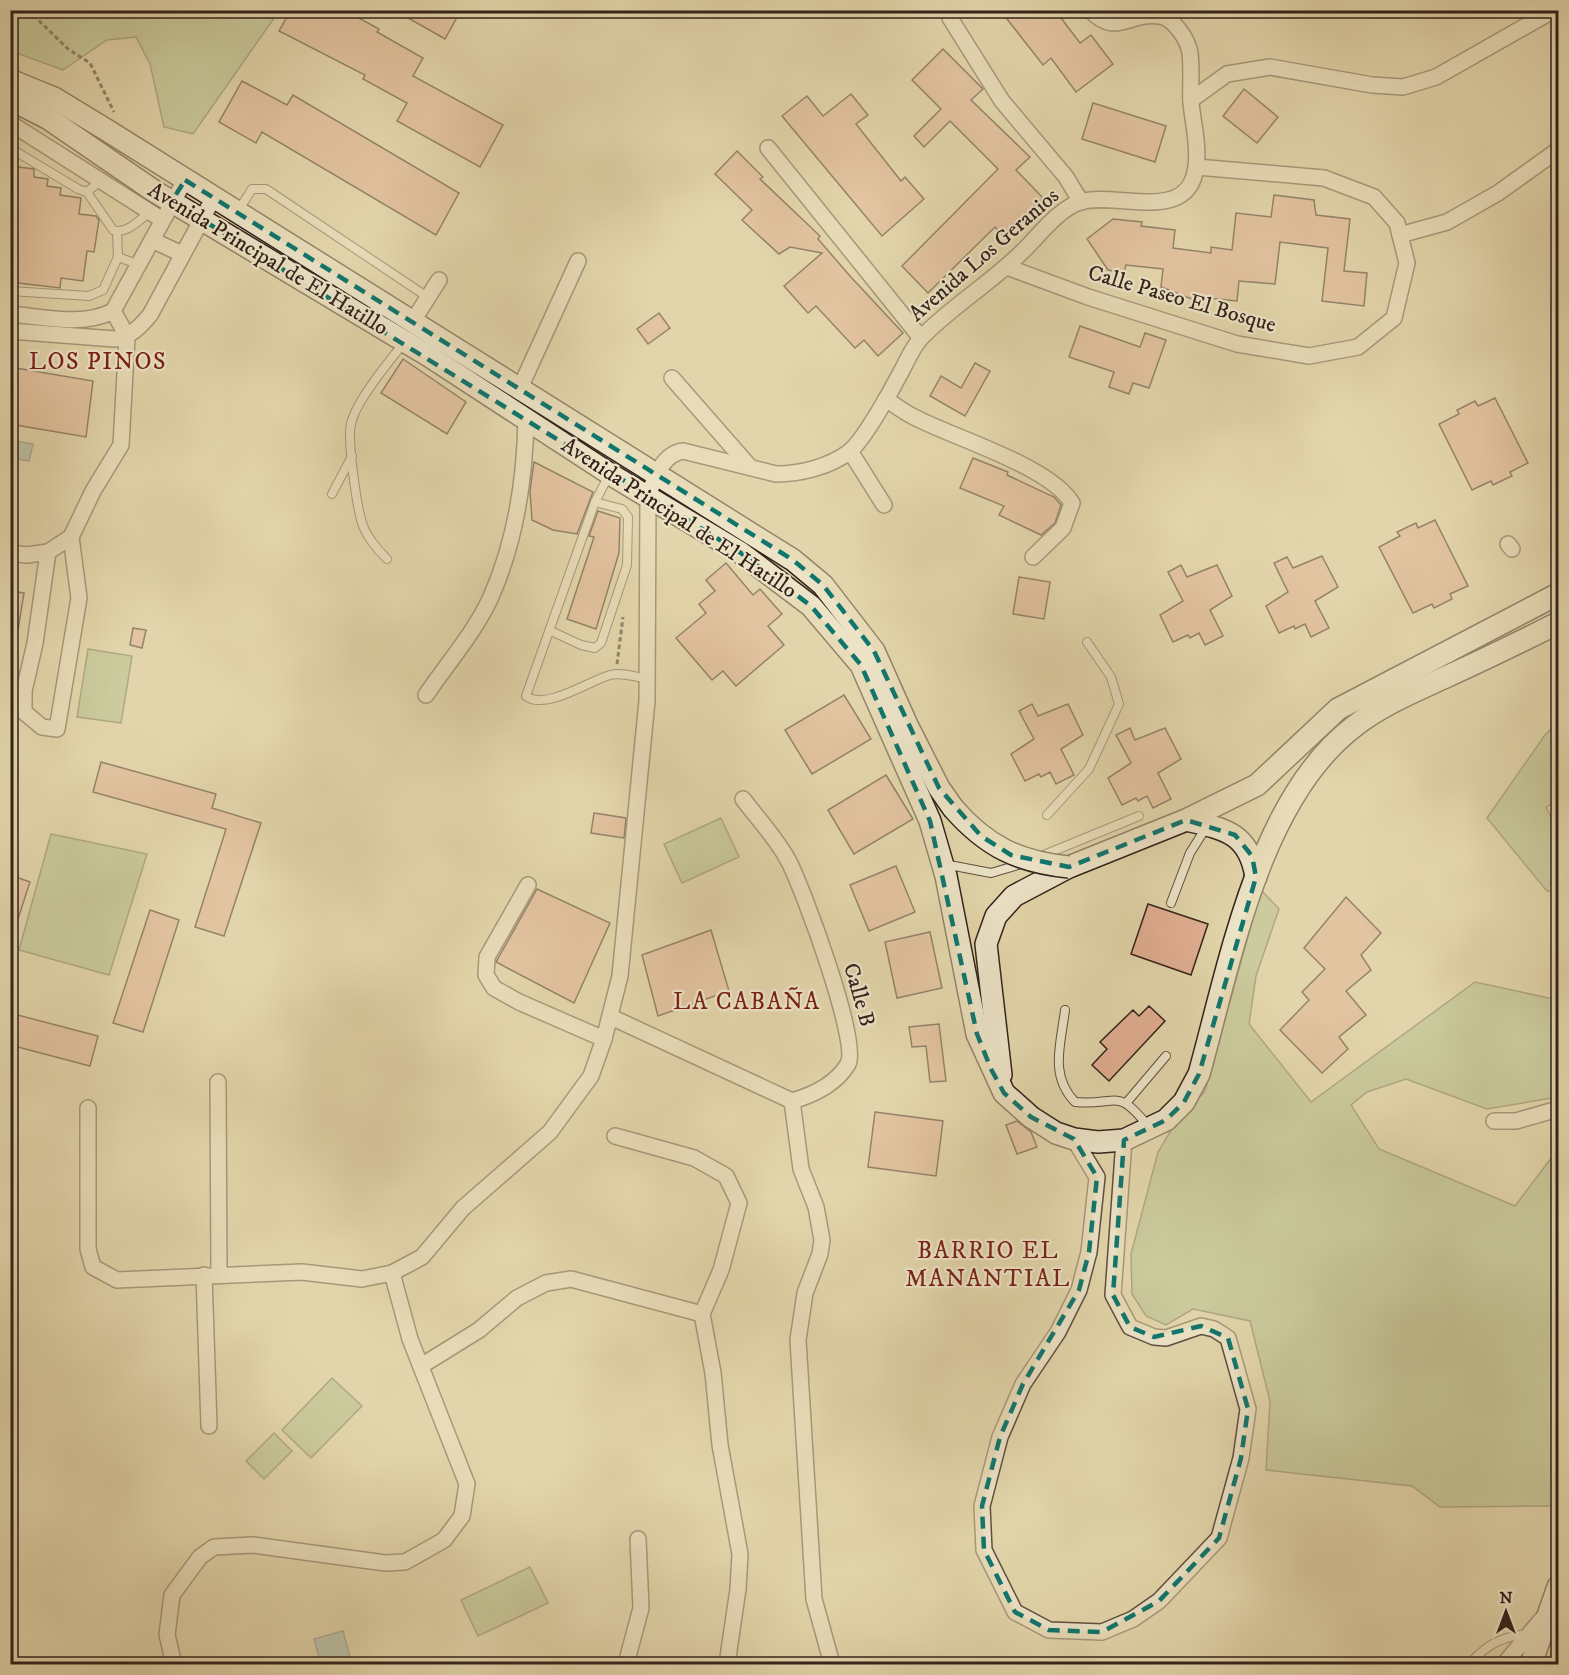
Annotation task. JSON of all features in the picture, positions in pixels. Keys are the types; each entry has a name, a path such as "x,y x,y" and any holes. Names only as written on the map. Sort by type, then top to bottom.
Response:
{"main road":[{"name":"Avenida Principal de El Hatillo","path":"10,80 54,99 109,131 794,561 823,585 874,651 907,725 939,788 952,808 969,826 994,846 1038,863 1069,867 1186,820 1257,785 1338,709 1360,695 1558,594"},
{"name":"Avenida Principal de El Hatillo","path":"10,99 49,119 161,211 201,218 405,342 610,474 741,553 791,588 811,606 861,665 930,821 942,864 977,1034 1004,1093 1031,1118 1074,1139 1098,1142 1124,1140 1166,1120 1184,1102 1199,1074 1256,877 1282,813 1295,790 1331,747 1356,724 1412,693 1558,623"},
{"path":"1186,820 1235,835 1252,856 1256,877"},
{"path":"1004,1093 987,959 986,944 990,929 996,916 1014,896 1069,867"},
{"path":"1531,1665 1555,1597"}],"street":[{"path":"1090,10 1100,21 1109,23 1118,24 1141,14 1163,16 1178,27 1190,51 1191,100 1197,167"},
{"path":"1191,100 1227,74 1270,67 1403,87 1436,77 1554,10"},
{"path":"950,18 1002,101 1066,177 1080,202"},
{"path":"10,123 101,180 161,211"},
{"path":"768,148 921,338"},
{"path":"1400,235 1447,222 1498,193 1558,150"},
{"name":"Avenida Los Geranios","path":"648,496 668,456 683,452 749,466 762,472 790,474 818,467 850,451 886,399 921,338 1007,267 1063,212 1080,202 1161,202 1178,198 1188,190 1197,167"},
{"name":"Calle Paseo El Bosque","path":"1007,267 1088,297 1238,344 1309,356 1358,347 1394,318 1407,262 1397,223 1374,197 1324,178 1197,167"},
{"path":"10,314 79,320 99,318 113,311 152,240 161,211 185,180"},
{"path":"10,331 115,339 127,336 139,329 150,315 214,197"},
{"path":"152,240 182,254"},
{"path":"520,388 578,261"},
{"path":"413,321 439,280"},
{"path":"10,553 48,552 71,537 93,491 121,445 127,336 113,311"},
{"path":"672,378 749,466"},
{"path":"886,399 914,417 994,451 1064,489 1072,503 1064,528 1033,557"},
{"path":"426,695 490,600 511,544 519,510 526,418"},
{"path":"850,451 884,505"},
{"path":"88,1108 88,1249 93,1267 117,1280 302,1272 362,1279 392,1273 422,1257 463,1208 550,1132 591,1076 611,1017 620,976 648,678 648,496"},
{"path":"48,552 35,643 24,691 24,712 42,727 57,729 79,598 71,537"},
{"name":"Calle B","path":"743,799 789,862 837,990 850,1042 848,1063 823,1089 792,1101"},
{"path":"528,885 487,957 486,975 494,988 519,1002 604,1039"},
{"path":"611,1017 792,1101 801,1169 816,1207 822,1240 820,1254 805,1293 798,1340 814,1599 832,1665"},
{"path":"218,1082 219,1274"},
{"path":"1494,1120 1516,1120 1558,1108"},
{"path":"615,1136 694,1158 726,1176 739,1203 721,1270 702,1314 713,1373 720,1445 740,1554 738,1589 727,1665"},
{"path":"1074,1139 1097,1177 1089,1252 1079,1290 1058,1332 1023,1384 1000,1437 982,1506 984,1550 1015,1612 1049,1630 1102,1632 1132,1619 1159,1601 1219,1538 1241,1458 1248,1409 1228,1338 1214,1329 1201,1326 1166,1338 1154,1336 1130,1327 1113,1295 1124,1140"},
{"path":"1097,1177 1121,1172"},
{"path":"174,1665 167,1635 172,1595 200,1557 214,1547 253,1545 385,1563 405,1562 444,1540 462,1516 467,1484 401,1314 392,1273"},
{"path":"204,1275 209,1426"},
{"path":"421,1366 479,1330 517,1298 546,1283 571,1279 702,1314"},
{"path":"626,1665 640,1608 638,1539"},
{"path":"1504,1665 1531,1633 1555,1597"}],"lane":[{"path":"10,148 87,192 113,230 117,232 124,231 161,211"},
{"path":"87,192 101,180"},
{"path":"237,212 252,189 266,189 429,298"},
{"path":"10,291 89,297 103,290 118,257 117,232"},
{"path":"118,257 137,264"},
{"path":"387,559 374,546 363,525 351,424 374,380 405,342"},
{"path":"332,494 353,455"},
{"path":"610,474 595,502 527,698 549,700 613,674 648,678"},
{"path":"551,631 587,647 595,648 601,643 627,565 628,517 622,509 595,502"},
{"path":"1047,815 1089,769 1119,704 1111,677 1087,642"},
{"path":"942,864 990,873 1008,870 1139,816"},
{"path":"1171,903 1190,853 1208,825"},
{"path":"1065,1010 1058,1070 1066,1092 1075,1102 1092,1104 1116,1099 1127,1102 1151,1129"},
{"path":"1127,1102 1166,1056"},
{"path":"1469,1665 1483,1649 1503,1638 1531,1633"}],"path":[{"path":"28,10 68,50 90,63 115,110 109,131"}],"highlighted area":[{"path":"185,180 793,560 823,585 874,651 939,788 981,836 1011,855 1069,867 1186,820 1235,835 1252,856 1256,877 1199,1074 1184,1102 1166,1120 1124,1140 1113,1295 1130,1327 1154,1337 1201,1326 1228,1338 1248,1409 1241,1458 1219,1538 1159,1601 1102,1632 1049,1630 1015,1612 984,1550 982,1506 1000,1437 1023,1384 1079,1290 1089,1252 1097,1177 1074,1139 1031,1117 1004,1093 991,1069 977,1034 930,821 861,665 811,606 741,553 172,201"}],"green space":[{"path":"10,11 279,11 193,134 164,127 150,64 136,37 107,40 63,70 11,51"},
{"path":"88,649 132,656 121,723 77,717"},
{"path":"1558,722 1558,800 1546,807 1558,831 1558,895 1546,890 1487,818 1545,735"},
{"path":"721,818 739,857 682,883 664,844"},
{"path":"51,834 147,854 109,975 19,950"},
{"path":"1261,890 1279,909 1256,976 1249,1024 1311,1102 1475,982 1558,1000 1558,1097 1487,1109 1406,1079 1367,1092 1351,1105 1379,1149 1515,1206 1558,1149 1558,1506 1440,1507 1412,1486 1266,1470 1270,1401 1250,1321 1193,1309 1166,1325 1146,1316 1132,1294 1131,1254 1158,1152 1173,1127 1205,1091"},
{"path":"332,1378 362,1406 311,1458 282,1430"},
{"path":"274,1433 292,1451 264,1479 246,1461"},
{"path":"530,1567 548,1603 478,1636 461,1600"}],"water":[{"path":"11,440 33,444 29,461 11,458"},
{"path":"343,1631 352,1664 321,1664 314,1639"}],"building":[{"path":"291,10 358,10 355,16 379,29 377,32 423,58 413,76 503,125 480,167 397,121 407,103 363,79 365,75 279,31"},
{"path":"394,10 461,10 445,39"},
{"path":"1018,10 1055,10 1080,43 1091,35 1113,64 1076,92 1051,58 1043,65 1007,19"},
{"path":"943,49 983,89 971,100 1030,157 1016,170 1043,198 1002,235 995,227 928,293 902,266 998,169 950,121 924,147 914,136 941,109 912,80"},
{"path":"242,81 287,105 293,95 459,193 436,235 262,132 256,143 219,122"},
{"path":"1244,89 1278,117 1257,143 1223,116"},
{"path":"851,94 868,115 856,124 901,181 905,177 924,199 882,236 782,116 807,96 823,116"},
{"path":"1093,103 1166,126 1155,162 1082,139"},
{"path":"737,151 763,177 760,179 820,236 818,239 903,333 878,356 864,340 855,348 816,306 808,313 784,286 822,253 790,247 779,254 742,220 752,210 715,174"},
{"path":"10,166 34,169 34,177 48,179 47,186 61,188 60,195 81,198 79,214 96,216 99,220 94,252 87,251 83,281 61,278 60,288 10,282"},
{"path":"1274,195 1314,200 1316,215 1350,219 1344,271 1367,273 1364,306 1322,301 1328,248 1280,242 1275,284 1239,281 1237,301 1198,297 1197,301 1161,287 1163,269 1126,265 1124,273 1108,270 1087,239 1113,219 1142,222 1141,226 1175,230 1173,248 1211,253 1211,247 1232,250 1236,213 1271,217"},
{"path":"659,313 670,328 648,344 637,329"},
{"path":"1080,326 1140,347 1145,333 1166,340 1149,388 1133,383 1129,394 1109,387 1114,372 1069,357"},
{"path":"403,359 466,402 447,434 381,393"},
{"path":"975,363 990,371 965,416 930,396 941,376 961,388"},
{"path":"10,367 93,381 86,437 10,424"},
{"path":"1495,398 1528,463 1510,472 1512,476 1493,485 1491,481 1472,490 1439,424 1459,414 1457,410 1475,401 1478,406"},
{"path":"973,458 1008,472 1007,475 1054,497 1061,505 1055,523 1041,535 999,515 1004,506 960,488"},
{"path":"534,462 593,492 577,534 553,530 532,520 530,491"},
{"path":"598,511 620,518 619,553 596,629 567,619 594,537 589,536"},
{"path":"1435,520 1468,586 1450,594 1452,599 1434,608 1432,604 1413,613 1379,547 1400,536 1397,532 1416,523 1418,528"},
{"path":"1322,556 1338,587 1315,601 1329,628 1311,637 1305,624 1279,633 1266,606 1288,592 1274,563 1287,557 1293,568"},
{"path":"726,563 753,595 760,589 782,614 768,626 784,645 736,686 723,671 712,680 676,638 706,613 699,604 715,591 706,580"},
{"path":"1181,565 1187,577 1217,565 1232,596 1210,610 1223,636 1205,645 1199,633 1173,642 1160,615 1183,601 1168,572"},
{"path":"1019,577 1050,582 1044,619 1013,614"},
{"path":"10,591 24,593 18,630 10,630"},
{"path":"133,628 146,630 142,648 130,645"},
{"path":"844,695 871,739 812,774 785,730"},
{"path":"1032,704 1038,716 1068,704 1083,735 1061,749 1074,775 1056,784 1050,772 1041,777 1039,774 1025,781 1011,754 1034,739 1019,711"},
{"path":"1130,728 1135,740 1165,728 1181,759 1158,773 1171,799 1153,808 1147,796 1138,801 1136,798 1122,805 1108,778 1131,763 1116,735"},
{"path":"101,762 216,794 212,808 261,823 224,936 195,927 226,829 93,792"},
{"path":"886,775 913,819 854,854 828,810"},
{"path":"594,813 626,818 624,838 591,833"},
{"path":"896,866 915,912 869,931 850,885"},
{"path":"10,875 30,882 13,934 10,933"},
{"path":"537,889 610,923 574,1003 496,962"},
{"path":"1346,897 1381,933 1361,955 1371,970 1346,991 1366,1015 1339,1037 1348,1049 1322,1073 1280,1030 1309,1000 1302,992 1325,969 1304,948"},
{"path":"1148,904 1208,924 1191,975 1131,954"},
{"path":"150,910 179,920 143,1032 113,1023"},
{"path":"711,930 729,991 658,1016 642,955"},
{"path":"930,932 942,988 897,998 885,942"},
{"path":"1149,1006 1165,1021 1109,1081 1092,1065 1107,1049 1100,1042 1133,1010 1139,1016"},
{"path":"10,1013 98,1036 90,1066 10,1045"},
{"path":"939,1024 946,1081 930,1082 926,1046 912,1047 909,1027"},
{"path":"875,1112 943,1121 936,1176 868,1167"},
{"path":"1017,1121 1031,1132 1037,1147 1017,1154 1006,1125"}],"district":[{"name":"LOS PINOS","path":"98,362"},
{"name":"LA CABAÑA","path":"747,1002"},
{"name":"BARRIO EL MANANTIAL","path":"988,1265"}]}
